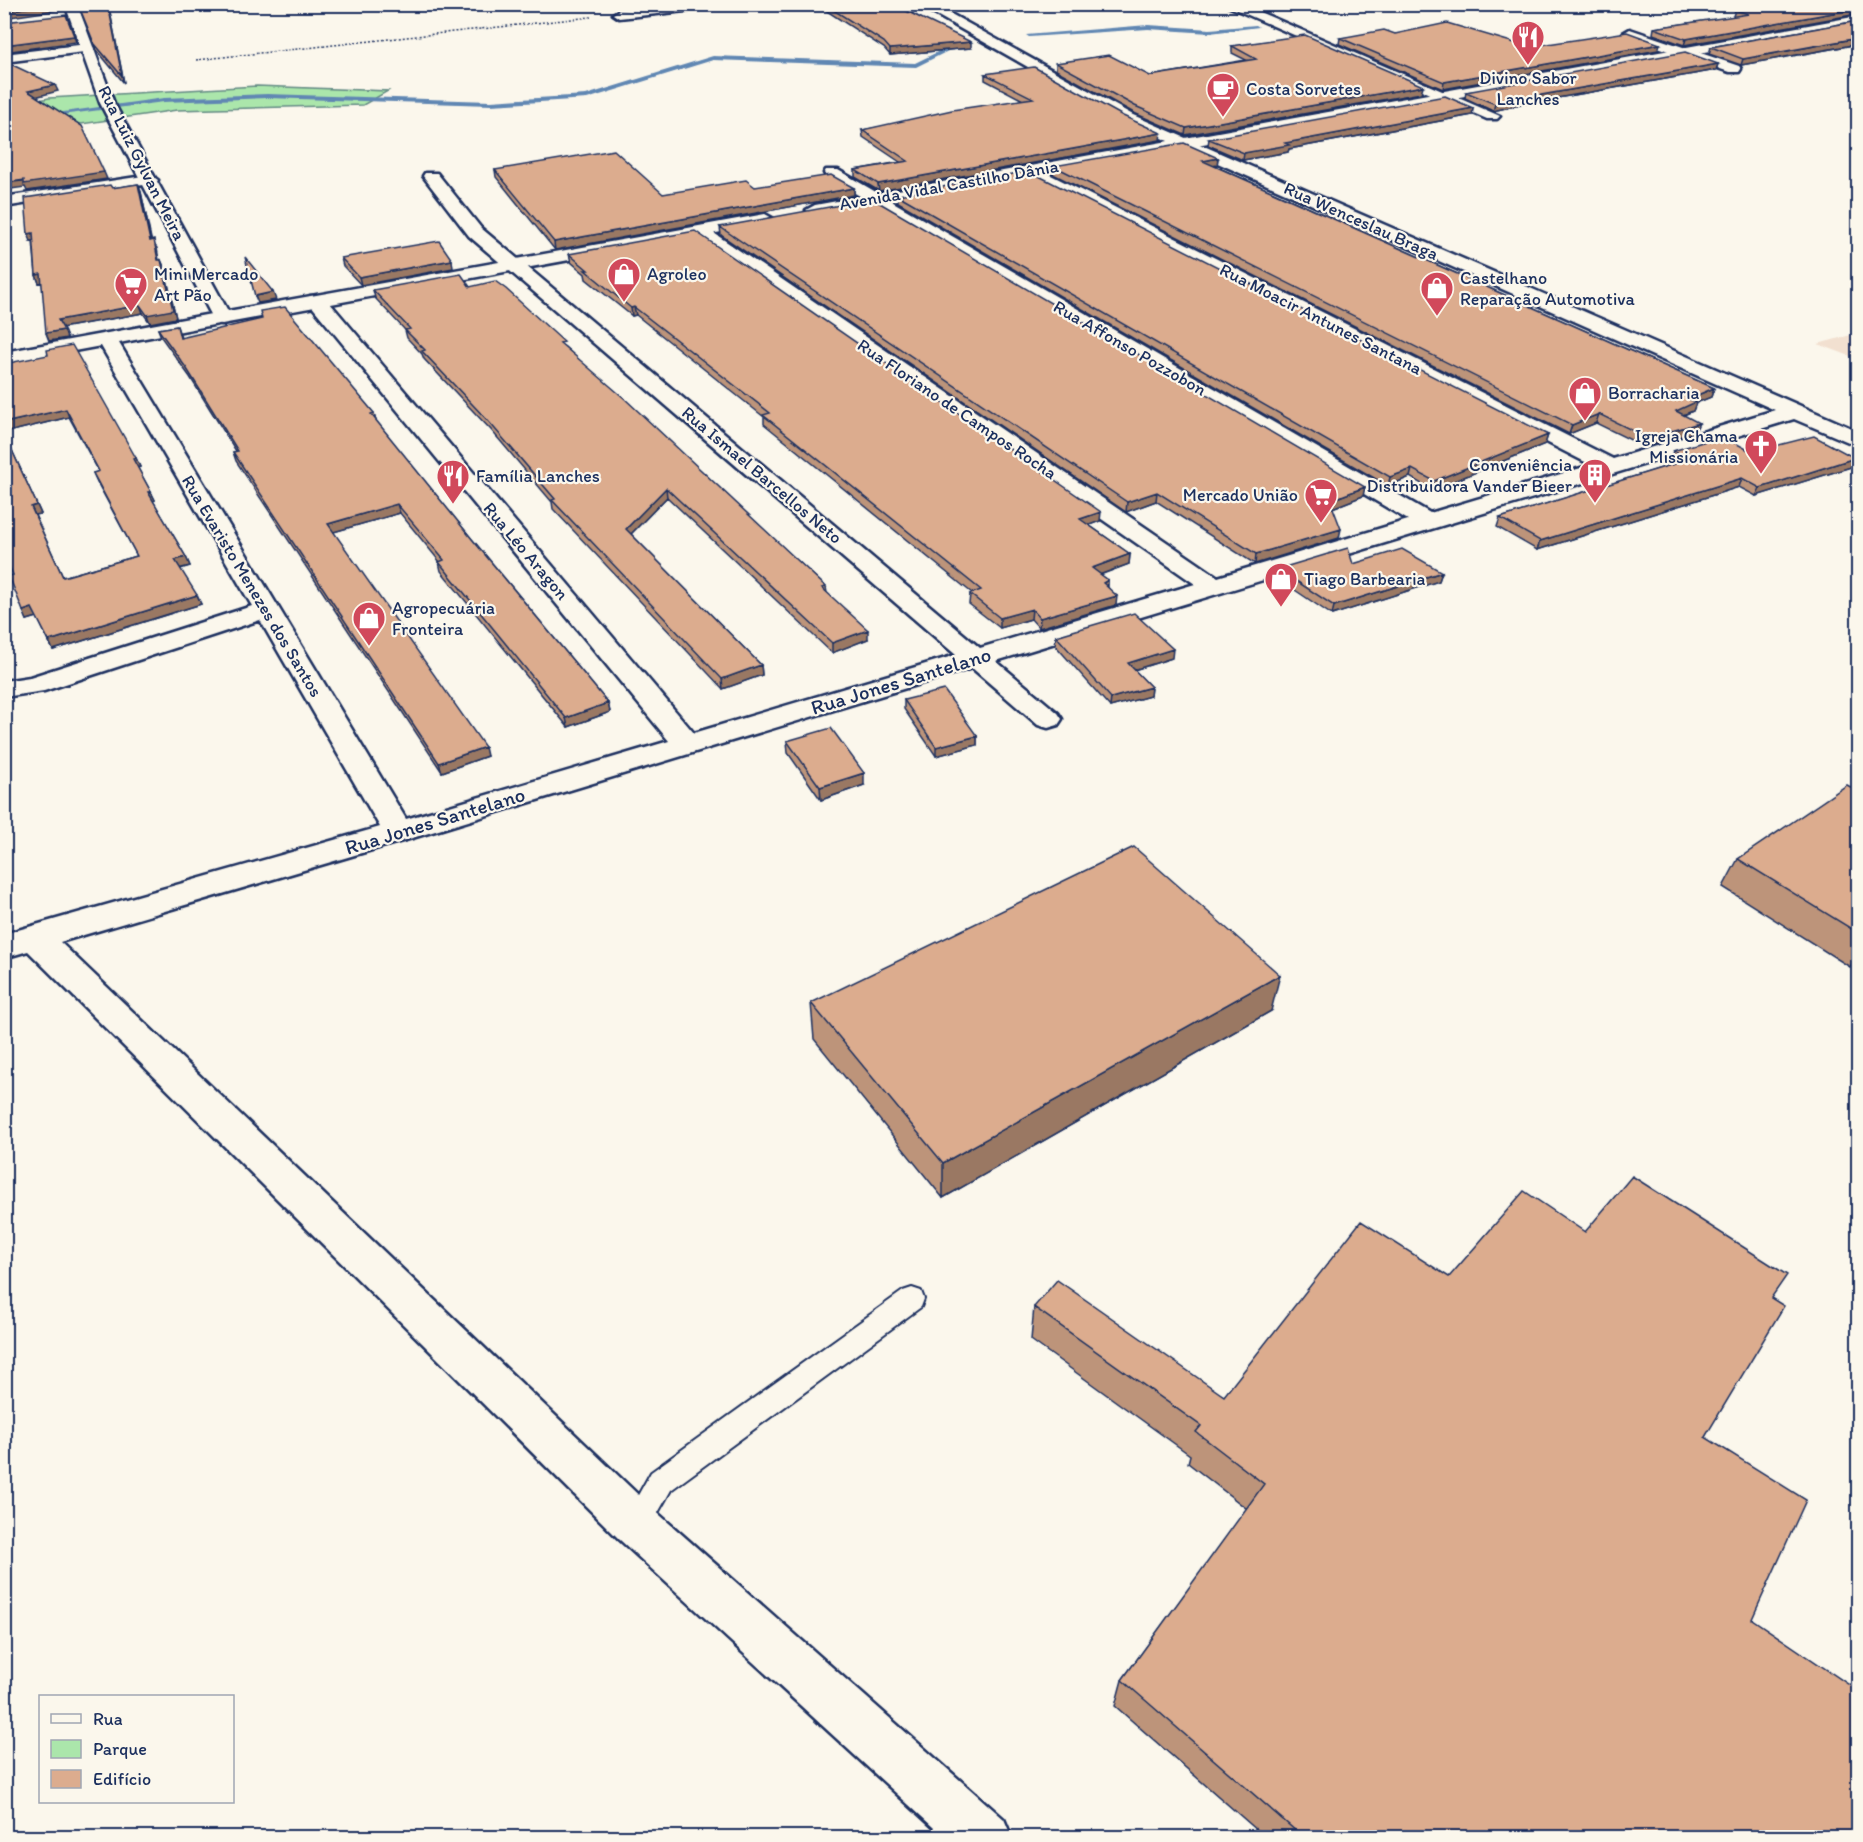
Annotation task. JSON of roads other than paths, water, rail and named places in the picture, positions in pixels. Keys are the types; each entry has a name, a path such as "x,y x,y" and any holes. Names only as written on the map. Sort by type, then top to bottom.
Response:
{"street":[{"path":"609,4 634,24"},
{"path":"619,14 714,4"},
{"name":"Rua Wenceslau Braga","path":"923,4 1128,118 1858,439"},
{"path":"1229,4 1492,116"},
{"name":"Rua Luiz Gylvan Meira","path":"69,11 87,48 107,103 222,318"},
{"name":"Avenida Vidal Castilho Dânia","path":"804,212 1858,20"},
{"path":"1630,33 1734,69"},
{"path":"4,58 87,48"},
{"name":"Rua Moacir Antunes Santana","path":"1031,171 1611,467"},
{"name":"Rua Affonso Pozzobon","path":"832,173 1428,522"},
{"name":"Rua Ismael Barcellos Neto","path":"430,176 475,232 1048,719"},
{"path":"4,202 150,180"},
{"path":"4,358 781,216"},
{"name":"Rua Floriano de Campos Rocha","path":"699,231 1215,586"},
{"name":"Rua Léo Aragon","path":"317,300 688,745"},
{"name":"Rua Evaristo Menezes dos Santos","path":"107,339 398,832"},
{"name":"Rua Jones Santelano","path":"20,942 398,832 1796,411"},
{"path":"4,689 34,685 266,610"},
{"path":"20,942 90,988 636,1524 985,1838"}],"lane":[{"path":"636,1524 661,1481 912,1299"}],"waterway":[{"path":"1287,10 1303,4"},
{"path":"1029,35 1148,27 1210,31 1256,27"},
{"path":"45,115 164,100 267,96 491,103 587,97 713,58 916,65 960,43"}],"place":[{"name":"Divino Sabor Lanches","path":"1528,66"},
{"name":"Costa Sorvetes","path":"1223,118"},
{"name":"Agroleo","path":"624,303"},
{"name":"Mini Mercado Art Pão","path":"131,313"},
{"name":"Castelhano Reparação Automotiva","path":"1437,317"},
{"name":"Borracharia","path":"1585,422"},
{"name":"Igreja Chama Missionária","path":"1761,475"},
{"name":"Conveniência Distribuidora Vander Bieer","path":"1595,504"},
{"name":"Família Lanches","path":"453,505"},
{"name":"Mercado União","path":"1321,524"},
{"name":"Tiago Barbearia","path":"1281,608"},
{"name":"Agropecuária Fronteira","path":"369,647"}]}
